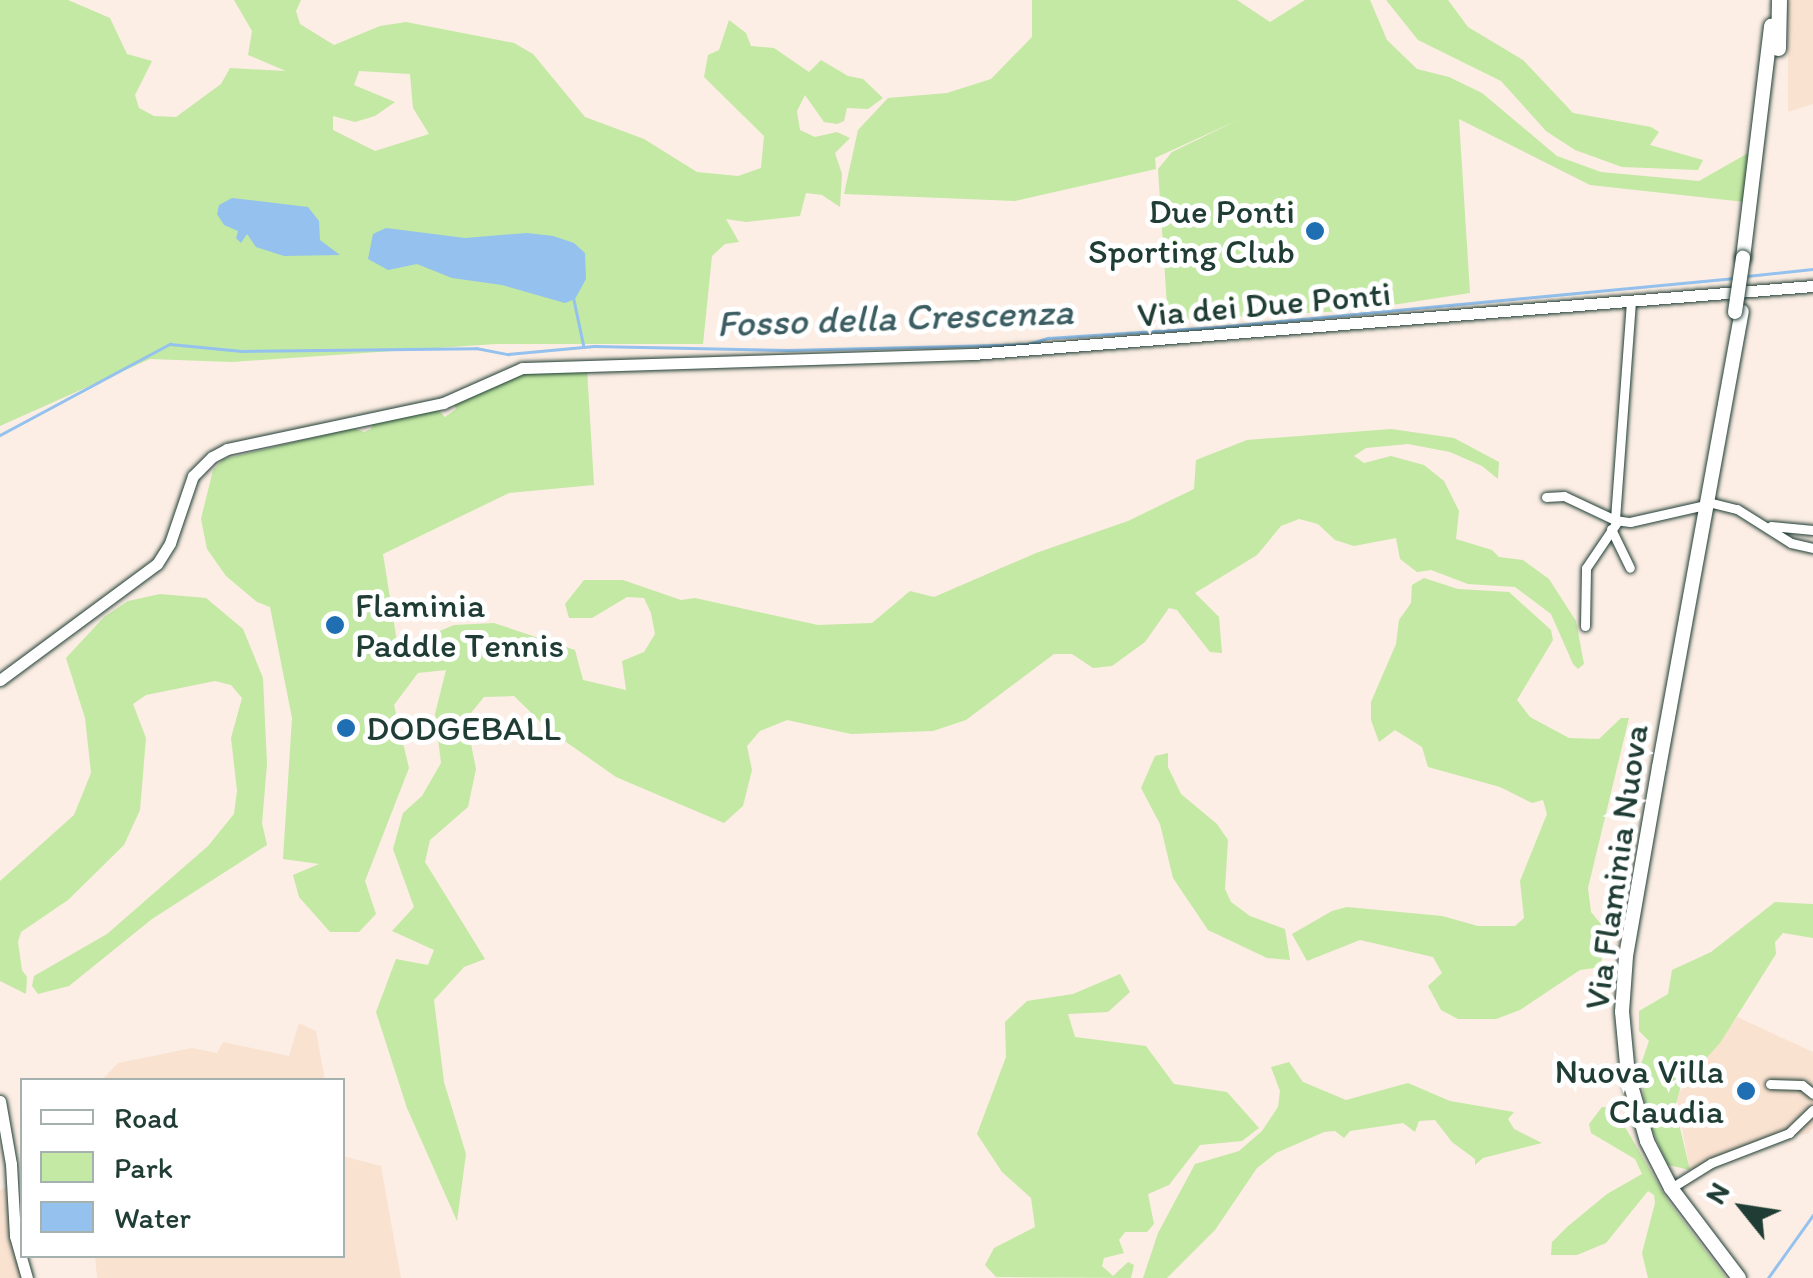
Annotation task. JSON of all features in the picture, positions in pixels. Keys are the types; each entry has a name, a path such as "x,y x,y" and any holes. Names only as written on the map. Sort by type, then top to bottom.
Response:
{"highway":[{"path":"1776,0 1778,48"}],"main road":[{"name":"Via Flaminia Nuova","path":"1747,258 1776,0"},
{"name":"Via Flaminia Nuova","path":"1739,1278 1671,1188 1647,1141 1624,1050 1622,1000 1747,258 1778,48"}],"street":[{"name":"Via dei Due Ponti","path":"0,680 157,564 170,543 193,476 212,456 227,449 443,402 511,370 974,354 1813,286"},
{"path":"1630,568 1614,524 1631,301"},
{"path":"1612,302 1632,321"},
{"path":"1546,497 1564,496 1614,524 1704,504 1737,509 1792,542 1813,548"},
{"path":"1585,626 1586,568 1614,524"},
{"path":"1768,525 1813,530"},
{"path":"1770,1084 1802,1085 1813,1094"},
{"path":"0,1100 11,1164 14,1236 20,1254"},
{"path":"1671,1188 1711,1163 1789,1133 1813,1110"}],"shaded area":[{"path":"1788,0 1813,0 1813,104 1788,112"},
{"name":"Nuova Villa Claudia","path":"1737,1017 1813,1052 1813,1127 1808,1134 1785,1136 1690,1170 1676,1097"},
{"path":"299,1023 316,1031 325,1078 104,1078 118,1063 192,1048 217,1053 223,1042 289,1056"},
{"path":"345,1157 381,1166 401,1278 97,1278 95,1258 345,1258"},
{"path":"6,1187 11,1236 23,1278 0,1278 0,1190"}],"green space":[{"path":"0,0 68,0 110,18 127,54 152,61 135,95 139,108 154,116 176,117 221,84 230,68 286,71 248,55 252,31 234,0 301,0 296,11 300,24 334,45 380,26 406,22 514,43 533,54 585,117 644,139 697,172 738,176 761,168 764,136 704,77 708,55 719,50 729,20 746,33 751,46 774,48 809,72 821,60 848,76 863,79 883,98 868,109 847,108 844,121 837,124 824,122 805,95 797,111 800,130 815,137 837,132 850,138 835,153 842,174 840,207 822,195 806,193 800,216 746,222 726,219 739,242 725,244 712,256 703,344 496,344 232,362 150,359 0,426","holes":["359,71 410,74 413,108 429,134 375,151 333,130 333,116 355,122 375,116 395,102 354,85"]},
{"path":"1032,0 1237,0 1270,22 1305,0 1370,0 1387,40 1417,69 1449,77 1482,93 1557,156 1601,172 1699,181 1750,152 1745,202 1590,185 1459,119 1470,293 1360,310 1168,321 1158,169 1172,152 1240,119 1155,158 1156,169 1015,201 844,194 858,130 888,98 947,93 991,79 1032,37"},
{"path":"1386,0 1448,0 1468,27 1523,60 1573,113 1651,127 1659,132 1650,145 1703,160 1698,170 1622,167 1575,150 1546,131 1501,81 1418,40"},
{"path":"587,369 594,485 509,493 383,554 399,654 404,646 454,625 494,623 575,650 583,680 626,690 622,661 644,652 655,634 651,613 644,598 627,597 592,618 569,618 565,604 584,580 623,580 681,600 695,598 818,625 872,623 910,591 934,597 1036,553 1128,521 1194,489 1196,460 1247,440 1391,429 1454,438 1499,462 1498,479 1482,466 1450,452 1408,444 1366,448 1354,456 1364,463 1391,456 1424,465 1444,481 1459,511 1456,539 1492,550 1499,557 1523,560 1549,579 1576,621 1584,664 1578,669 1573,664 1551,614 1515,587 1468,584 1431,570 1417,572 1400,559 1396,538 1354,546 1335,540 1318,524 1299,519 1281,526 1257,555 1195,593 1219,617 1222,653 1210,652 1177,610 1169,608 1145,642 1112,666 1093,668 1072,654 1054,654 966,720 933,731 851,734 787,720 760,731 747,746 752,770 743,806 724,823 616,777 549,730 514,696 484,697 466,719 476,769 468,807 430,840 425,862 485,959 464,967 434,1000 444,1082 466,1154 457,1221 407,1108 376,1012 396,959 428,965 434,950 392,931 414,907 393,849 403,813 422,796 441,763 435,714 446,670 418,673 394,705 409,768 365,881 376,914 359,932 330,932 299,897 293,875 319,864 283,859 292,718 270,607 257,602 226,576 207,549 201,519 213,470 224,459 353,428 364,432 371,429 373,421 435,407 445,417 456,409 454,404 523,372"},
{"path":"1424,578 1458,589 1509,592 1551,630 1553,640 1517,700 1530,717 1569,738 1599,739 1621,718 1629,718 1588,888 1591,912 1605,929 1601,967 1580,970 1520,1010 1496,1019 1458,1019 1441,1010 1428,986 1442,973 1433,957 1360,940 1307,961 1292,934 1332,911 1347,907 1442,916 1478,926 1515,926 1524,918 1520,881 1547,814 1543,800 1532,803 1500,787 1428,767 1422,747 1395,730 1379,742 1371,720 1371,702 1396,644 1399,620 1411,603 1412,585"},
{"path":"160,594 206,598 243,629 263,678 267,764 262,823 267,845 152,919 69,986 38,994 32,986 34,976 107,934 208,846 234,814 237,791 231,738 242,698 231,685 215,681 146,695 133,704 146,738 140,810 124,845 68,900 21,932 18,942 22,970 27,977 26,994 0,981 0,881 74,815 91,773 85,718 66,658 104,617 128,601"},
{"path":"1168,753 1168,767 1181,794 1217,824 1228,840 1225,889 1231,902 1250,916 1285,929 1290,960 1267,958 1208,930 1173,878 1160,824 1141,788 1155,756"},
{"path":"1775,902 1813,904 1813,938 1783,933 1775,942 1776,954 1720,1043 1681,1086 1675,1107 1690,1170 1668,1165 1647,1119 1640,1067 1649,1041 1639,1031 1639,1011 1668,994 1672,970 1711,952"},
{"path":"1120,974 1130,992 1108,1012 1068,1014 1075,1037 1146,1046 1174,1084 1227,1092 1259,1128 1242,1141 1200,1145 1169,1185 1148,1194 1154,1224 1147,1232 1125,1232 1119,1240 1124,1253 1104,1258 1102,1266 1113,1276 1128,1262 1134,1265 1131,1278 996,1277 985,1265 994,1248 1035,1227 1031,1198 1002,1172 977,1134 1006,1057 1005,1022 1027,1001 1073,994"},
{"path":"1289,1062 1303,1082 1346,1100 1408,1083 1450,1101 1514,1112 1508,1119 1514,1129 1542,1143 1483,1158 1475,1165 1475,1159 1452,1142 1435,1120 1419,1121 1415,1132 1403,1123 1350,1131 1344,1138 1335,1131 1324,1132 1276,1153 1257,1168 1215,1230 1167,1278 1143,1278 1158,1233 1195,1164 1239,1151 1262,1131 1278,1107 1280,1091 1271,1067"},
{"path":"1602,1107 1614,1108 1668,1201 1726,1278 1648,1278 1642,1253 1655,1203 1654,1195 1648,1191 1606,1243 1577,1255 1551,1255 1552,1242 1567,1227 1607,1194 1642,1174 1635,1159 1591,1133 1589,1124"}],"water":[{"path":"232,198 308,207 319,221 320,240 340,255 284,256 256,247 247,234 241,243 236,238 238,231 224,225 217,214 219,205"},
{"path":"386,228 465,238 527,233 553,236 574,243 585,253 586,279 575,299 565,303 502,285 452,278 417,264 388,270 368,259 373,234"}],"waterway":[{"name":"Fosso della Crescenza","path":"1747,276 1813,269"},
{"name":"Fosso della Crescenza","path":"0,435 170,344 242,351 476,348 508,354 594,346 788,350 1028,344 1048,338 1217,327 1735,278"},
{"path":"574,300 584,347"},
{"path":"1768,1278 1813,1215"}],"place":[{"name":"Due Ponti Sporting Club","path":"1315,231"},
{"name":"Flaminia Paddle Tennis","path":"335,625"},
{"name":"DODGEBALL","path":"346,728"},
{"name":"Nuova Villa Claudia","path":"1746,1091"}]}
